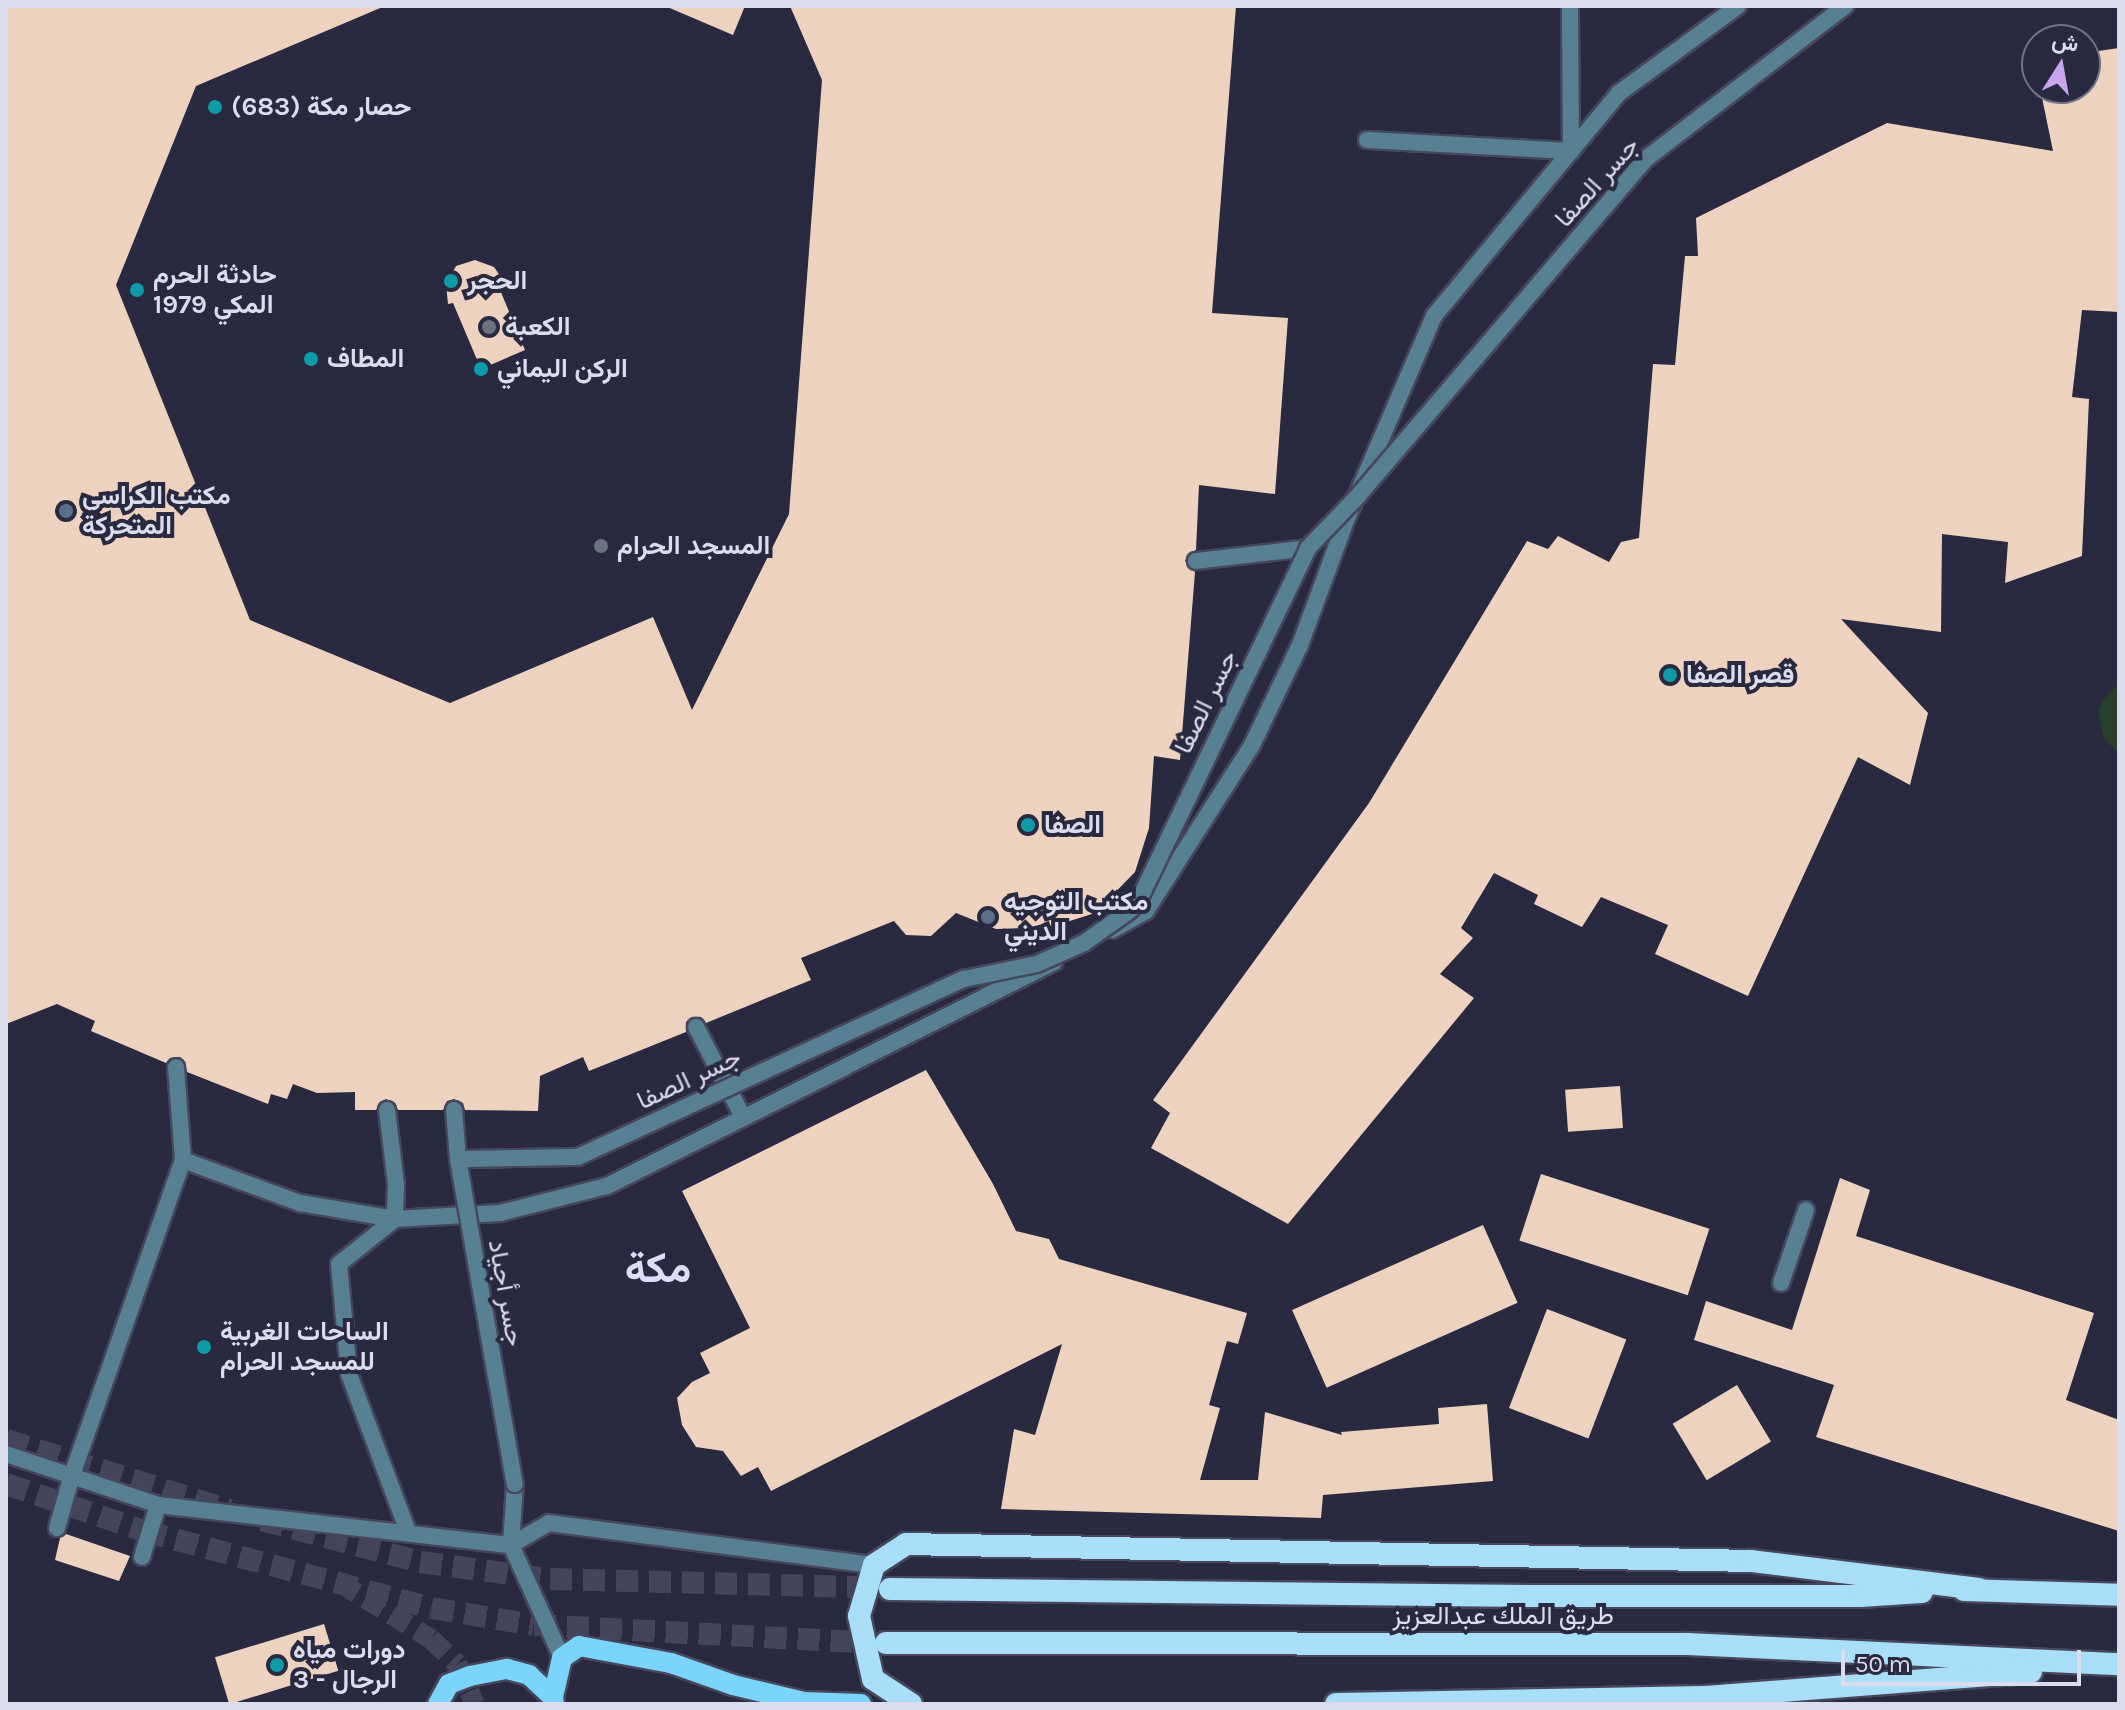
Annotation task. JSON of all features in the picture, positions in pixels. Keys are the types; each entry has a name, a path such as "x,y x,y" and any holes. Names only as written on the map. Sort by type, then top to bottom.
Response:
{"highway":[{"path":"911,1704 873,1679 859,1616 874,1565 906,1544 1735,1561 1978,1589"},
{"name":"طريق الملك عبدالعزيز","path":"890,1589 1530,1596 1860,1596 1978,1589 2119,1595"},
{"name":"طريق الملك عبدالعزيز","path":"886,1643 1688,1644 2116,1664"},
{"path":"1336,1704 1753,1699 2116,1664"}],"main road":[{"path":"553,1700 562,1658 579,1646 671,1663 733,1685 804,1702 861,1704"},
{"path":"438,1704 449,1684 470,1676 507,1669 529,1675 553,1700"}],"street":[{"path":"1570,6 1571,151"},
{"path":"183,1160 300,1203 395,1219 500,1213 607,1186 1023,980 1146,911 1252,745 1300,645 1347,518 1434,316 1619,93 1738,6"},
{"name":"جسر الصفا","path":"458,1159 578,1157 964,979 1037,964 1084,943 1129,911 1137,904 1308,548 1357,497 1647,158 1845,6"},
{"path":"1367,140 1571,151"},
{"path":"1196,561 1308,548"},
{"path":"696,1027 743,1117"},
{"path":"57,1528 72,1475 183,1160 176,1067"},
{"path":"387,1110 396,1184 395,1219 339,1264 349,1374 408,1532"},
{"name":"جسر أجياد","path":"454,1110 458,1159 515,1484 511,1545"},
{"path":"1781,1283 1806,1210"},
{"path":"6,1454 158,1505 511,1545 549,1523 874,1565"},
{"path":"142,1557 158,1505"},
{"path":"511,1545 562,1658"}],"green space":[{"path":"2119,683 2119,753 2104,739 2098,714 2102,701"}],"building":[{"name":"المسجد الحرام","path":"6,6 385,6 196,86 116,285 250,620 450,703 653,617 692,710 789,514 822,80 790,6 1236,6 1212,313 1288,318 1275,494 1199,485 1196,550 1189,553 1185,561 1195,572 1180,760 1154,756 1149,828 1135,872 1095,913 1051,927 996,929 956,913 931,936 906,935 894,921 801,958 811,980 706,1023 701,1017 692,1017 686,1022 686,1032 589,1071 583,1057 540,1076 538,1111 465,1110 463,1103 454,1099 447,1101 443,1110 398,1110 395,1103 386,1099 380,1102 376,1110 355,1110 355,1092 317,1093 293,1084 287,1099 271,1094 268,1104 187,1072 185,1062 180,1057 170,1058 166,1063 91,1031 95,1021 57,1004 6,1024"},
{"path":"665,6 745,6 733,35"},
{"name":"قصر الصفا","path":"2119,48 2119,312 2082,310 2072,397 2089,399 2082,556 2005,583 2008,542 1942,534 1941,632 1841,619 1928,713 1910,785 1858,757 1748,996 1655,954 1668,925 1601,897 1582,927 1534,904 1538,895 1494,873 1461,928 1473,938 1440,974 1474,998 1288,1224 1151,1148 1170,1113 1153,1100 1369,803 1527,541 1548,549 1558,536 1609,562 1621,542 1639,538 1653,364 1675,365 1685,256 1698,256 1696,218 1887,123 2053,151 2043,104 2101,104 2101,51"},
{"path":"475,260 494,267 505,283 498,285 525,350 481,369 453,303 448,304 446,284 456,266"},
{"path":"926,1070 993,1184 1016,1231 1049,1239 1059,1259 1247,1313 1238,1344 1227,1341 1209,1405 1220,1408 1200,1480 1258,1480 1265,1412 1342,1435 1341,1432 1439,1424 1438,1408 1487,1404 1493,1481 1323,1495 1321,1518 1001,1509 1014,1429 1035,1435 1062,1344 771,1491 758,1467 741,1476 723,1451 696,1447 682,1425 677,1398 692,1382 710,1373 700,1353 750,1328 682,1191"},
{"path":"1620,1086 1623,1128 1568,1132 1565,1090"},
{"path":"1541,1174 1709,1229 1688,1295 1519,1241"},
{"path":"1840,1178 1870,1190 1856,1236 2094,1313 2066,1400 2119,1420 2119,1531 1816,1437 1834,1385 1694,1340 1706,1301 1792,1330"},
{"path":"1483,1225 1518,1303 1327,1388 1292,1310"},
{"path":"1547,1309 1626,1339 1588,1438 1509,1408"},
{"path":"1737,1385 1771,1442 1707,1480 1673,1424"},
{"path":"66,1534 130,1556 119,1581 55,1560 60,1538"},
{"name":"دورات مياه الرجال - 3","path":"324,1624 338,1671 229,1704 215,1657"}],"tunnel":[{"path":"6,1440 229,1510"},
{"path":"6,1484 144,1531 432,1608 534,1625 881,1643"},
{"path":"262,1520 420,1562 550,1579 884,1588"},
{"path":"340,1583 431,1639 457,1664 475,1704"}],"place":[{"name":"حصار مكة (683)","path":"215,107"},
{"name":"الحجر","path":"451,281"},
{"name":"حادثة الحرم المكي 1979","path":"137,290"},
{"name":"الكعبة","path":"489,327"},
{"name":"المطاف","path":"311,359"},
{"name":"الركن اليماني","path":"481,369"},
{"name":"مكتب الكراسي المتحركة","path":"66,511"},
{"name":"المسجد الحرام","path":"601,546"},
{"name":"قصر الصفا","path":"1670,675"},
{"name":"الصفا","path":"1028,825"},
{"name":"مكتب التوجيه الديني","path":"988,917"},
{"name":"الساحات الغربية للمسجد الحرام","path":"204,1347"},
{"name":"دورات مياه الرجال - 3","path":"277,1665"}],"district":[{"name":"مكة","path":"658,1268"}]}
